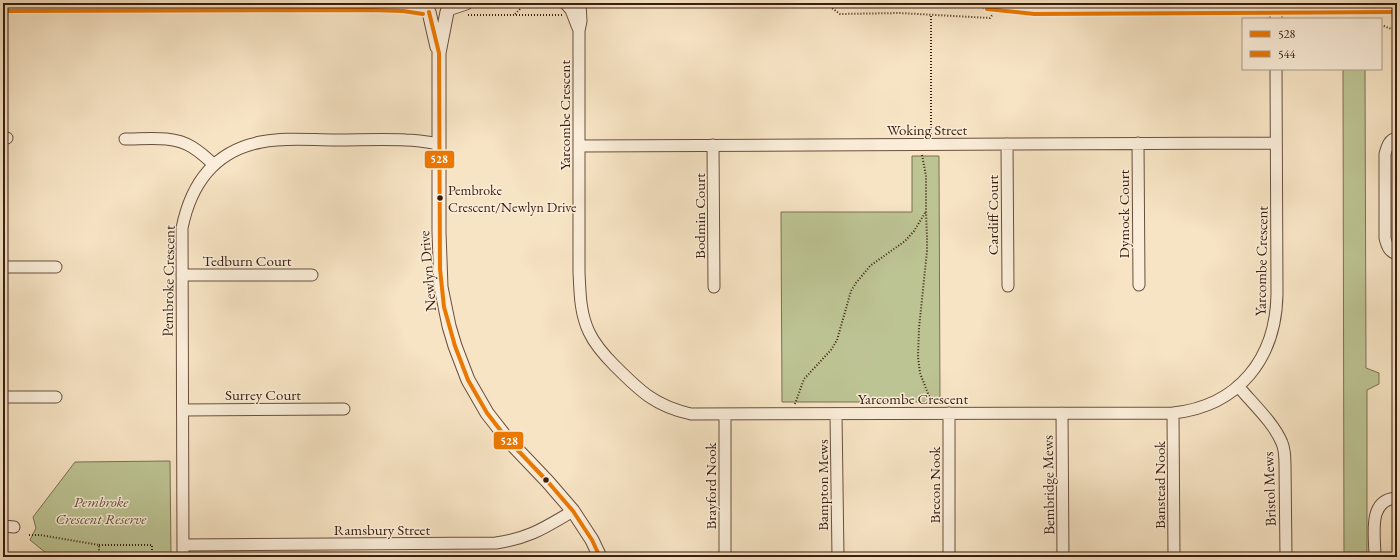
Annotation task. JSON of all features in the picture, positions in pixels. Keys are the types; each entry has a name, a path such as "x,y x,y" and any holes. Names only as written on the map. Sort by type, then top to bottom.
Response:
{"street":[{"name":"Yarcombe Crescent","path":"565,3 571,10 578,31"},
{"name":"Yarcombe Crescent","path":"580,3 580,21 578,31 580,293 585,321 589,333 603,353 643,394 667,407 690,414 1173,413 1205,406 1223,397 1238,386 1257,366 1271,338 1276,316 1276,70"},
{"path":"988,3 1000,6 1022,8 1276,9 1397,6"},
{"path":"9,4 372,4 425,7 436,14 451,8 465,9"},
{"name":"Newlyn Drive","path":"425,7 439,53"},
{"name":"Newlyn Drive","path":"451,8 439,53 440,269 444,307 455,346 471,386 487,413 521,455 548,482 573,511 600,557"},
{"path":"1397,138 1394,138 1387,145 1385,154 1386,238 1388,247 1393,253 1397,254"},
{"path":"125,139 167,139 184,142 200,152 214,165"},
{"name":"Pembroke Crescent","path":"183,557 182,228 186,210 192,194 214,165 249,145 270,140 439,139"},
{"name":"Woking Street","path":"579,146 1276,143"},
{"name":"Cardiff Court","path":"1007,144 1008,286"},
{"name":"Dymock Court","path":"1138,144 1139,285"},
{"name":"Bodmin Court","path":"714,145 714,287"},
{"path":"3,267 56,267"},
{"name":"Tedburn Court","path":"182,275 312,275"},
{"name":"Bristol Mews","path":"1238,386 1273,427 1282,443 1285,464 1286,557"},
{"path":"3,397 56,397"},
{"name":"Surrey Court","path":"183,410 344,409"},
{"name":"Brecon Nook","path":"949,413 949,557"},
{"name":"Bembridge Mews","path":"1062,413 1063,557"},
{"name":"Banstead Nook","path":"1173,413 1174,557"},
{"name":"Bampton Mews","path":"836,414 838,557"},
{"name":"Brayford Nook","path":"725,415 725,557"},
{"path":"1375,557 1375,515 1378,506 1385,500 1397,498"},
{"name":"Ramsbury Street","path":"183,545 496,543 517,540 528,536 573,511"}],"path":[{"path":"514,15 526,3"},
{"path":"825,3 840,14 931,15 990,18"},
{"path":"465,9 514,15 573,15"},
{"path":"931,15 931,139"},
{"path":"1382,24 1397,31"},
{"path":"922,155 926,176 927,251 920,307 918,357 920,373 931,404 924,404"},
{"path":"802,404 794,404 799,390 804,379 831,350 837,340 851,291 856,283 870,266 905,241 914,231 926,212"},
{"path":"29,535 40,534 99,545 152,545 152,557"},
{"path":"99,545 99,557"}],"green space":[{"path":"1343,70 1365,70 1366,368 1379,373 1379,384 1367,390 1367,557 1344,557"},
{"path":"912,156 939,156 940,402 782,402 781,212 912,212"},
{"name":"Pembroke Crescent Reserve","path":"170,461 171,557 51,557 30,540 36,528 33,517 75,462"}],"building":[{"path":"133,553 148,553 148,557 133,557"}],"transit line":[{"name":"544","path":"987,9 1034,14 1397,12"},
{"name":"544","path":"3,11 372,10 403,11 423,14"},
{"name":"528","path":"429,12 439,53 440,269 444,307 455,346 468,380 487,413 508,440 573,511 592,540 600,557"}],"place":[{"name":"Pembroke Crescent/Newlyn Drive","path":"440,198"}]}
